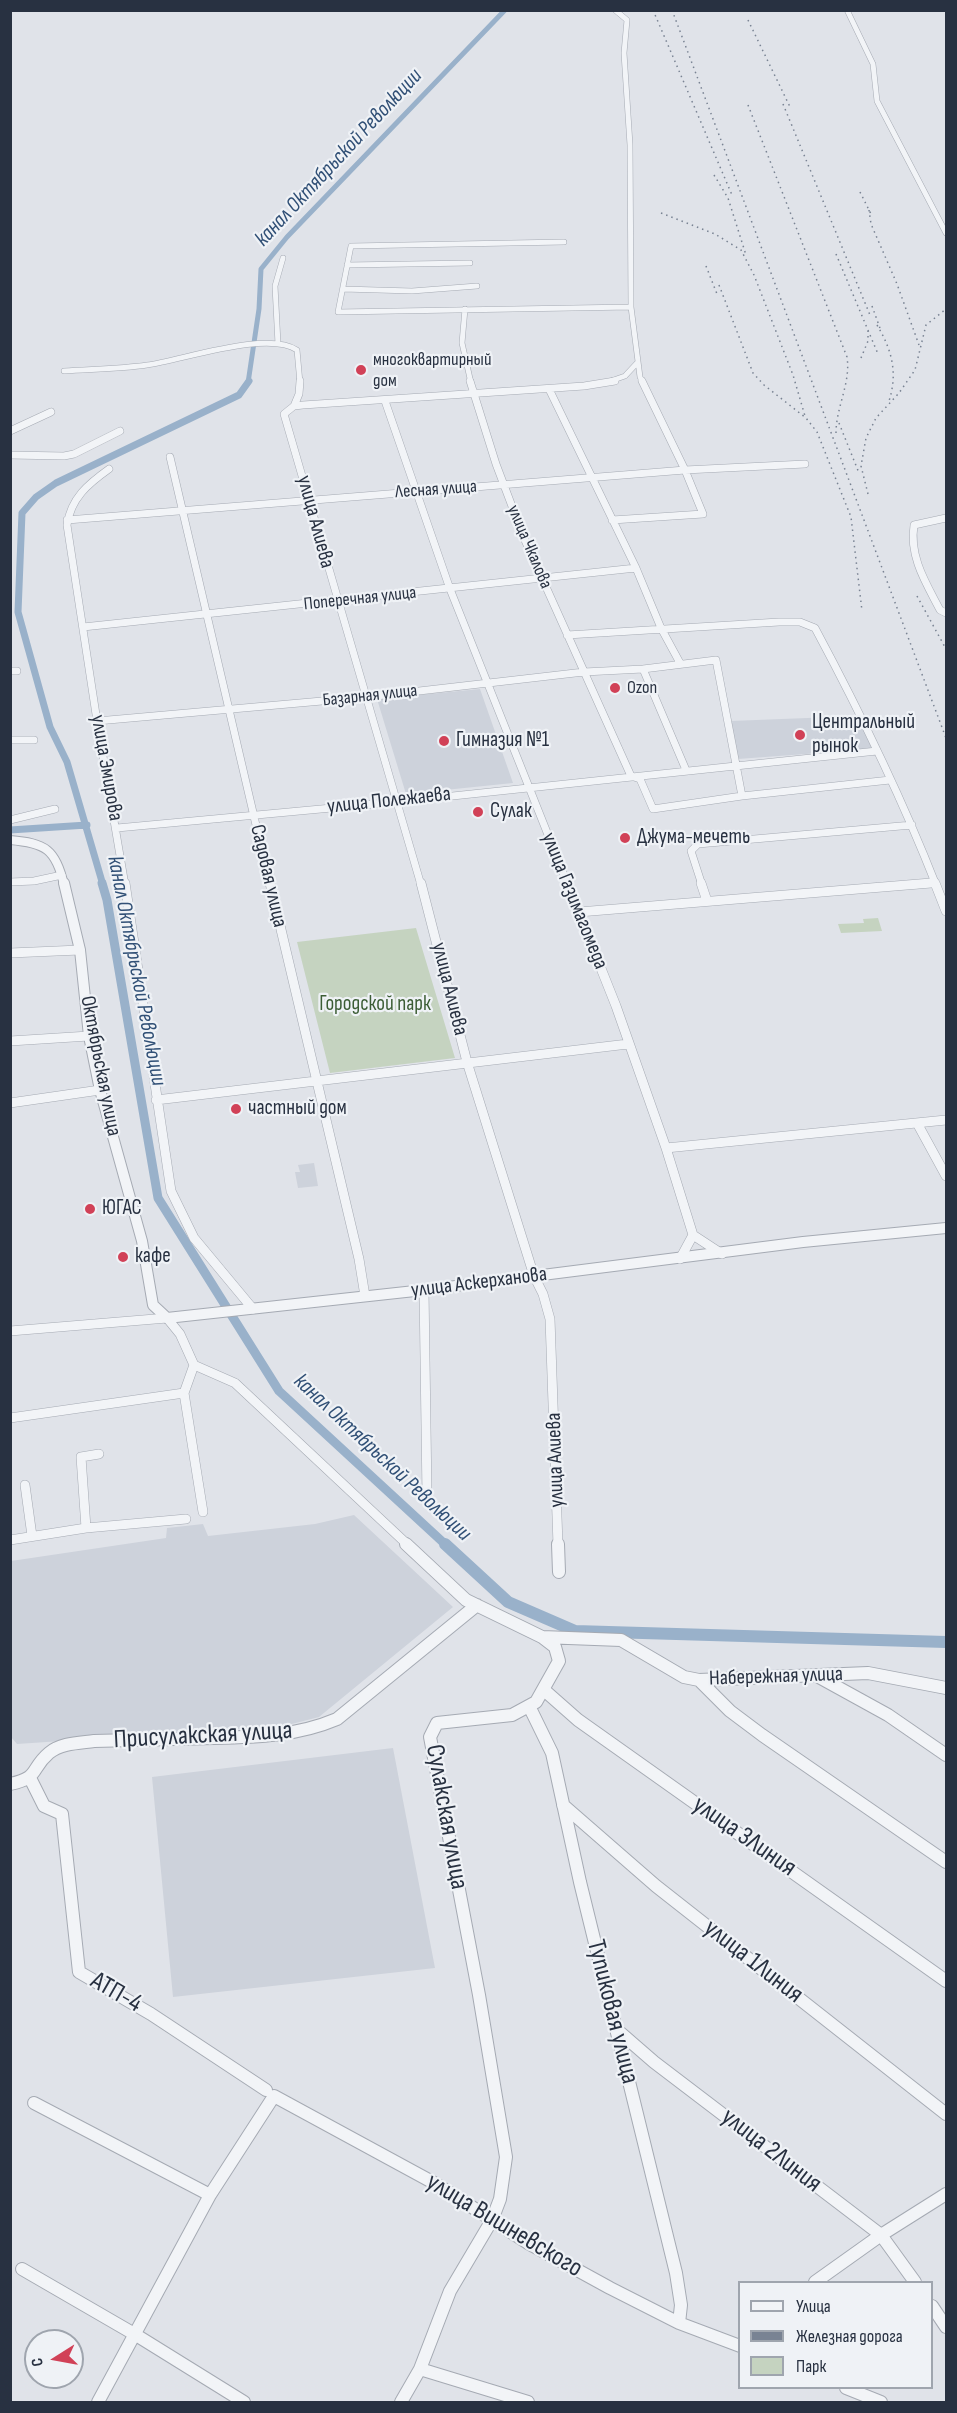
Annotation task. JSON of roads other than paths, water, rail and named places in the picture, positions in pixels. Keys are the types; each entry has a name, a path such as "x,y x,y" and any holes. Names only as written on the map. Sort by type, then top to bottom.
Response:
{"street":[{"path":"612,520 703,514 685,470 640,377 631,307 630,145 624,53 627,20 615,10"},
{"path":"847,10 875,64 878,85 877,101 946,233"},
{"path":"564,242 351,246 338,312 631,307"},
{"path":"278,344 275,286 283,258"},
{"path":"347,265 470,263"},
{"path":"342,289 412,291 477,286"},
{"name":"улица Чкалова","path":"465,309 462,316 464,360 502,485 631,776 640,780 653,809 742,796"},
{"path":"64,371 155,364 222,347 244,344 278,344 291,346 297,350 299,399 294,406"},
{"path":"294,406 473,395 615,381 625,376 638,362"},
{"path":"549,389 636,568 661,628 680,663"},
{"name":"улица Газимагомеда","path":"385,400 414,491 450,589 579,912 628,1044 666,1148 693,1235"},
{"name":"улица Алиева","path":"294,406 284,414 310,499 337,602 432,920 467,1062 534,1276 543,1294 550,1319 553,1344 559,1572"},
{"path":"10,431 51,412"},
{"path":"10,455 64,456 120,431"},
{"name":"Садовая улица","path":"170,457 359,1259 365,1296"},
{"name":"Лесная улица","path":"67,520 685,470 805,464"},
{"path":"67,520 69,510 78,494 109,469"},
{"path":"946,518 914,525 912,532 916,560 940,610 946,613"},
{"name":"улица Эмирова","path":"67,520 97,721 117,828 171,1191 194,1238 248,1310"},
{"name":"Поперечная улица","path":"83,627 337,602 636,568"},
{"path":"567,635 779,622 800,622 815,628 862,716 912,825 946,911"},
{"name":"Базарная улица","path":"97,721 367,698 584,672 643,669 716,660 735,765"},
{"path":"643,669 686,770"},
{"path":"10,740 34,740"},
{"name":"улица Полежаева","path":"117,828 396,802 527,786 877,751"},
{"path":"735,765 742,796 890,780"},
{"path":"10,820 55,809"},
{"path":"707,901 692,851 693,847 698,844 912,825"},
{"name":"Октябрьская улица","path":"10,840 31,842 48,849 62,875 80,950 89,1036 100,1090 142,1241 153,1305 167,1318"},
{"path":"10,882 34,881 62,875"},
{"path":"579,912 934,883"},
{"path":"10,953 80,950"},
{"path":"10,1041 89,1036"},
{"path":"156,1100 628,1044"},
{"path":"10,1103 100,1090"},
{"path":"666,1148 946,1120"},
{"path":"916,1123 946,1176"},
{"name":"улица Аскерханова","path":"10,1331 248,1310 722,1254 803,1242 946,1228"},
{"path":"680,1259 693,1235 722,1254"},
{"path":"424,1290 427,1495"},
{"path":"167,1318 180,1334 194,1365 184,1393 203,1512"},
{"name":"Сулакская улица","path":"194,1365 235,1383 466,1600 542,1636 555,1647 559,1661 536,1702 512,1715 437,1723 430,1737 479,1995 506,2157 500,2199 492,2220 450,2291 420,2369 401,2403"},
{"path":"10,1418 184,1393"},
{"path":"86,1528 81,1457 99,1454"},
{"path":"25,1485 32,1536"},
{"path":"10,1540 86,1528 186,1519"},
{"name":"Присулакская улица","path":"30,1778 35,1775 49,1753 70,1744 94,1741 269,1737 298,1734 318,1728 337,1719 477,1605"},
{"name":"Набережная улица","path":"542,1636 621,1640 684,1677 699,1680 868,1673 946,1688"},
{"path":"817,1676 888,1715 946,1755"},
{"path":"699,1680 730,1711 762,1735 946,1862"},
{"name":"улица 3Линия","path":"544,1690 578,1720 946,1981"},
{"name":"Тупиковая улица","path":"529,1706 552,1753 616,2030 676,2274 681,2306 679,2323"},
{"path":"10,1784 30,1778"},
{"name":"АТП-4","path":"30,1778 44,1806 62,1814 79,1972 152,2014 270,2093"},
{"name":"улица 1Линия","path":"563,1805 687,1911 946,2114"},
{"name":"улица 2Линия","path":"616,2030 654,2062 881,2235 914,2281"},
{"path":"99,2403 210,2195 270,2093"},
{"name":"улица Вишневского","path":"270,2093 436,2184 528,2243 679,2323 738,2345"},
{"path":"34,2103 210,2195"},
{"path":"818,2281 881,2235 946,2194"},
{"path":"22,2269 136,2335 244,2403"},
{"path":"933,2308 946,2327"},
{"path":"420,2369 528,2403"},
{"path":"848,2389 881,2403"}],"waterway":[{"name":"канал Октябрьской Революции","path":"248,382 259,309 261,269 287,237 505,10"},
{"name":"канал Октябрьской Революции","path":"85,825 67,762 50,727 18,612 22,513 36,497 56,483 239,395 248,382"},
{"path":"10,830 85,825"},
{"name":"канал Октябрьской Революции","path":"85,825 103,885"},
{"name":"канал Октябрьской Революции","path":"102,883 107,900 158,1198 279,1391 446,1545"},
{"name":"канал Октябрьской Революции","path":"445,1544 508,1602 575,1631 946,1642"}],"railway":[{"path":"653,10 732,195"},
{"path":"672,10 946,738"},
{"path":"748,20 791,109"},
{"path":"783,104 870,315"},
{"path":"748,105 847,357 847,376 836,433"},
{"path":"714,175 728,198 746,255"},
{"path":"860,192 869,210"},
{"path":"869,210 872,216"},
{"path":"869,210 871,224 897,284 919,345"},
{"path":"661,213 715,234 741,250 754,275 793,375 805,416"},
{"path":"836,254 878,354"},
{"path":"706,266 717,294"},
{"path":"719,285 753,373 764,385 806,418 817,432 851,517 862,611"},
{"path":"872,306 881,331"},
{"path":"868,494 861,466 866,438 876,418 899,393 915,370 926,325 946,309"},
{"path":"877,325 892,362 893,381 889,401"},
{"path":"861,358 868,341 868,331"},
{"path":"839,423 859,473"},
{"path":"917,596 946,649"}],"place":[{"name":"многоквартирный дом","path":"361,370"},
{"name":"Ozon","path":"615,688"},
{"name":"Центральный рынок","path":"800,735"},
{"name":"Гимназия №1","path":"444,741"},
{"name":"Сулак","path":"478,812"},
{"name":"Джума-мечеть","path":"625,838"},
{"name":"частный дом","path":"236,1109"},
{"name":"ЮГАС","path":"90,1209"},
{"name":"кафе","path":"123,1257"}],"park label":[{"name":"Городской парк","path":"375,1005"}]}
